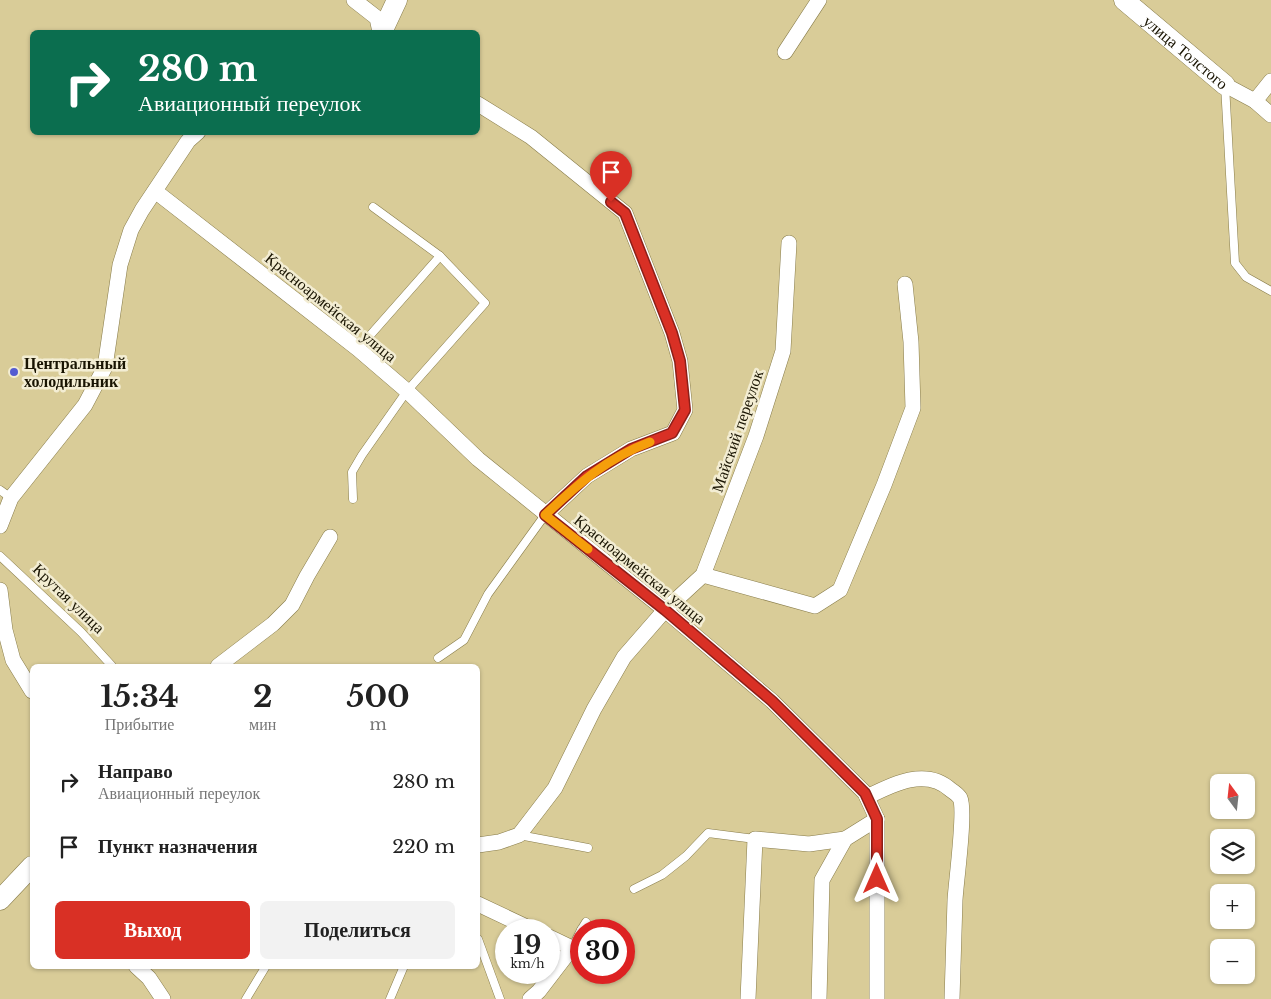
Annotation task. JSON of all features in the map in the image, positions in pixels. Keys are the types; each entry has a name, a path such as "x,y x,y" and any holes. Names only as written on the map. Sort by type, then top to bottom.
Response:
{"street":[{"path":"354,0 377,18 380,30"},
{"path":"382,30 397,0"},
{"path":"785,52 819,0"},
{"name":"улица Толстого","path":"1124,0 1225,85 1254,101 1271,115"},
{"path":"1254,101 1271,81"},
{"path":"480,105 531,137 625,213 672,333 680,361 685,410 672,433 631,449 587,476 545,515"},
{"path":"0,526 6,494 85,406 105,367 120,265 131,230 154,191 188,141 195,135"},
{"name":"Красноармейская улица","path":"154,191 358,349 407,391 478,459 665,610 772,701 865,793 877,819 877,999"},
{"name":"Майский переулок","path":"519,835 555,788 594,709 624,657 665,610 703,575 756,436 784,352 789,243"},
{"path":"703,575 815,606 840,590 913,408 912,342 905,284"},
{"path":"221,664 273,624 292,605 306,576 330,536"},
{"path":"0,590 5,630 13,660 30,688"},
{"path":"867,797 893,784 912,779 929,779 944,784 960,798 963,815 956,900 952,999"},
{"path":"748,999 755,839 809,844 844,839 877,819"},
{"path":"480,845 499,842 519,835"},
{"path":"819,999 822,880 844,839"},
{"path":"0,900 30,872"},
{"path":"480,905 510,919"},
{"path":"530,999 539,991 570,951"},
{"path":"139,969 149,978 163,999"}],"lane":[{"path":"1225,85 1235,263 1246,277 1271,291"},
{"path":"354,500 352,472 362,455 407,391 485,303 440,256 373,207"},
{"path":"358,349 440,256"},
{"path":"438,658 464,640 488,594 545,515"},
{"name":"Крутая улица","path":"0,556 81,632 110,664"},
{"path":"634,890 662,875 686,856 708,833 755,839"},
{"path":"519,835 588,848"},
{"path":"480,944 500,999"},
{"path":"246,999 264,969"},
{"path":"390,999 403,969"}],"slow traffic":[{"path":"588,549 545,515 587,476 631,449 650,442"}],"place":[{"name":"Центральный холодильник","path":"14,372"}],"route":[{"path":"611,202 625,213 672,333 680,361 685,410 672,433 631,449 587,476 545,515 665,610 772,701 865,793 877,819 877,879"}]}
